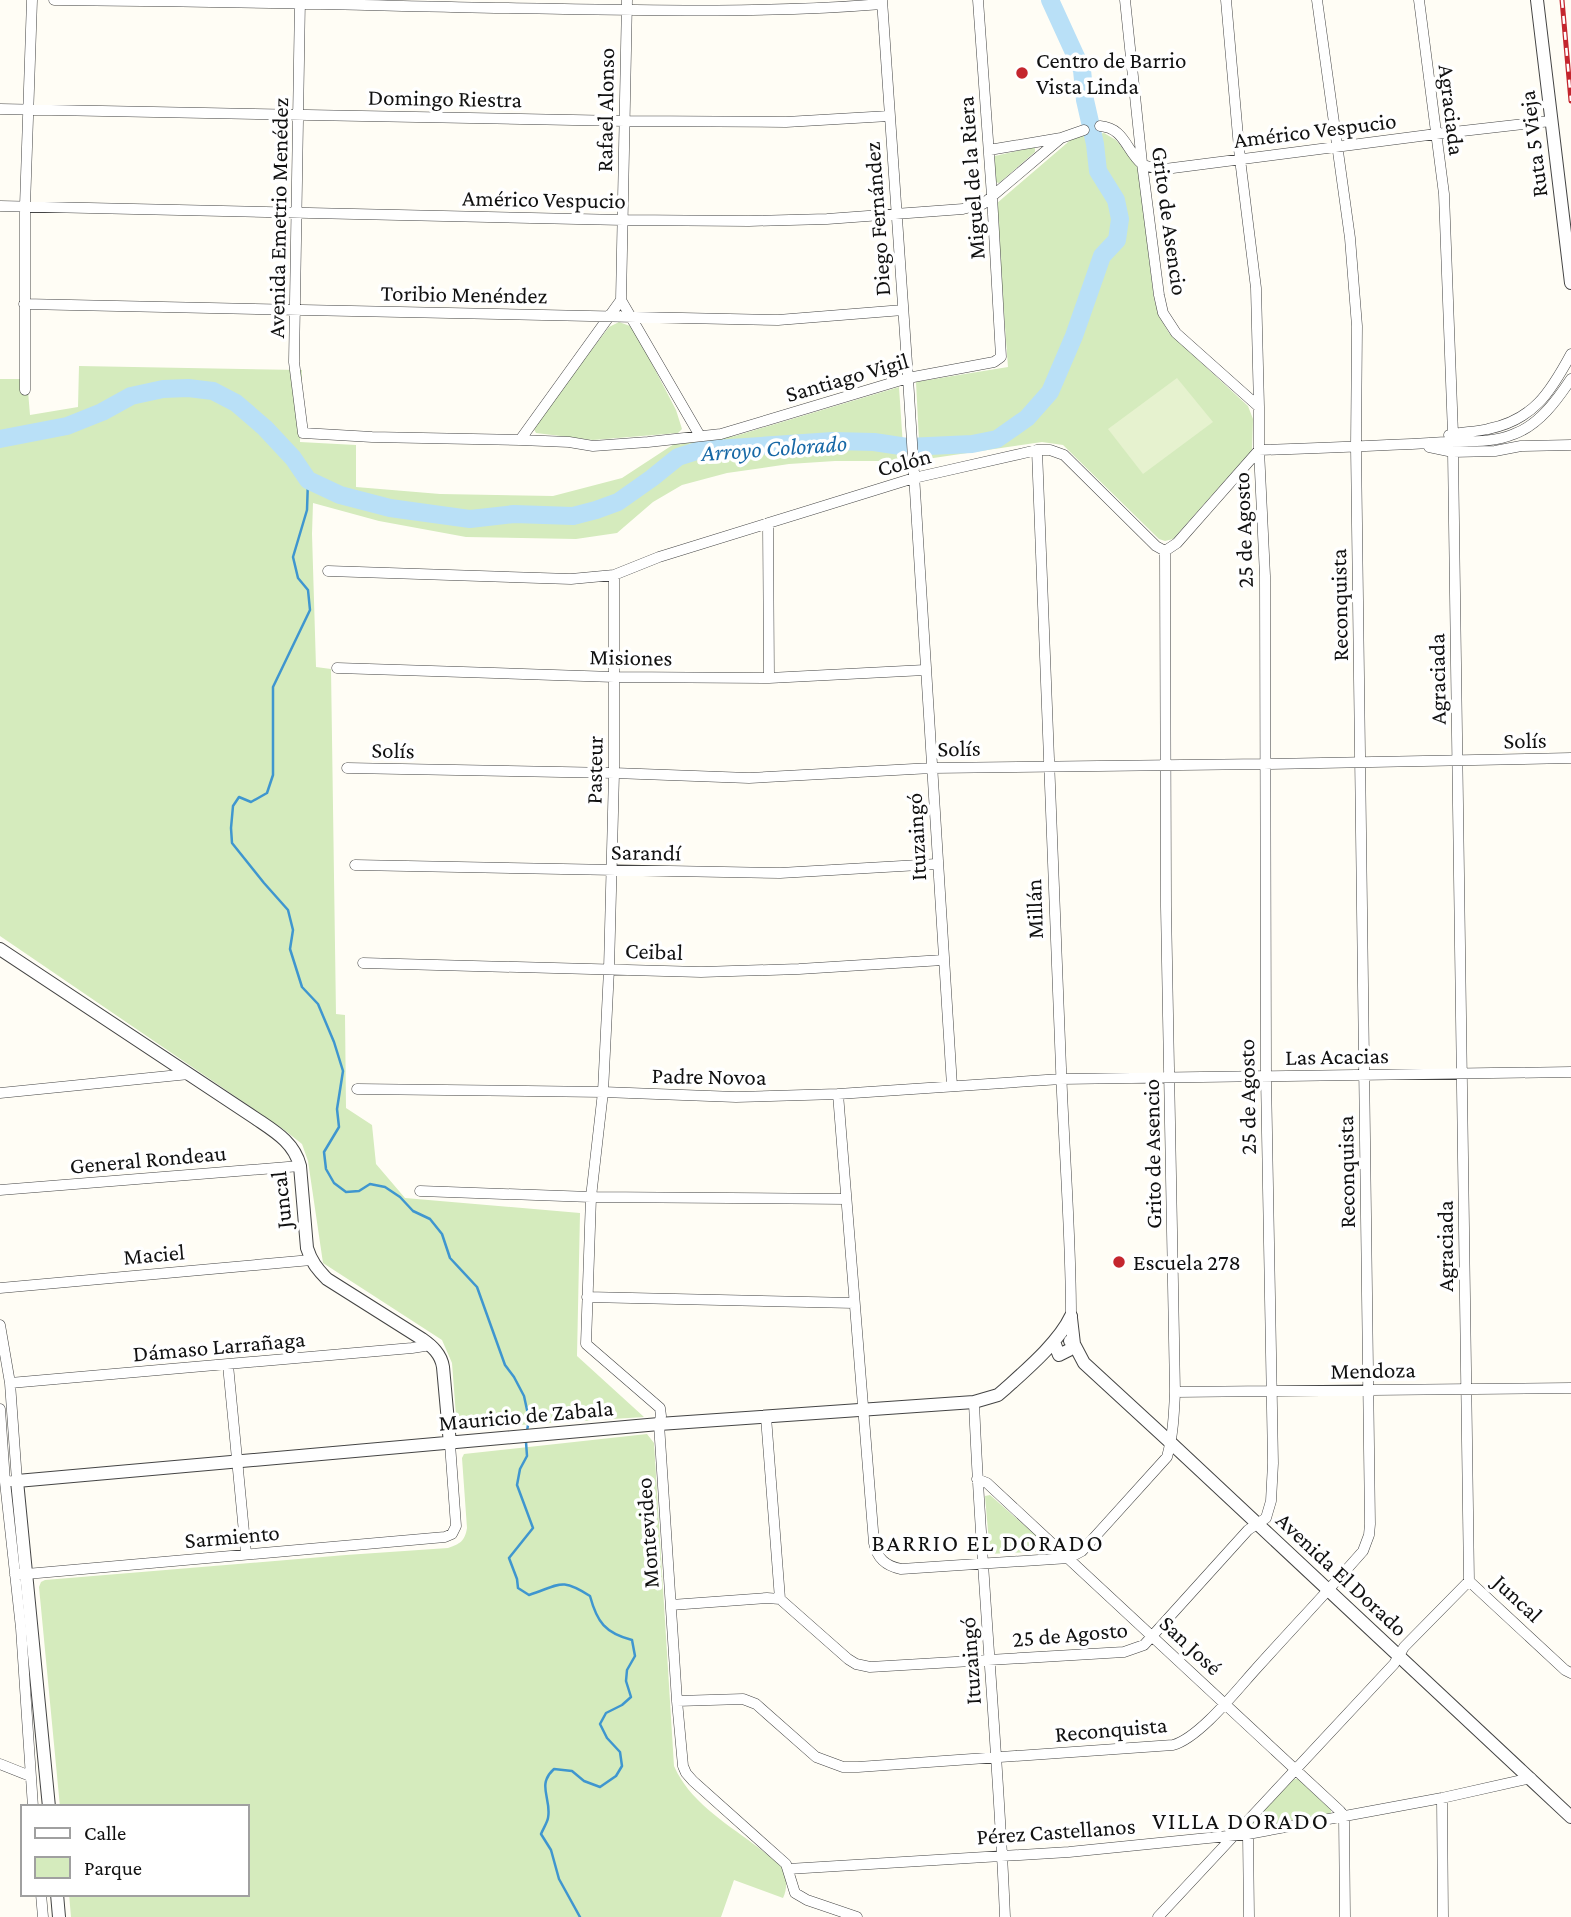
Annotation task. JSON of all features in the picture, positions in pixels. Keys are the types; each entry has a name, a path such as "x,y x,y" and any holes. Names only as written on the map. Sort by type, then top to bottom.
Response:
{"street":[{"path":"24,390 25,206 32,0"},
{"path":"54,0 626,5 752,11 818,9 882,2"},
{"name":"Miguel de la Riera","path":"978,0 1001,353"},
{"name":"Grito de Asencio","path":"1125,0 1142,163 1163,313 1176,333 1259,407"},
{"name":"25 de Agosto","path":"780,1599 849,1659 864,1667 1124,1652 1144,1645 1153,1636 1248,1531 1266,1518 1271,1501 1273,1463 1266,1077 1265,576 1256,288 1240,159 1226,0"},
{"name":"Reconquista","path":"677,1701 743,1699 756,1704 816,1757 843,1767 1179,1744 1194,1734 1225,1703 1363,1551 1369,1535 1356,447 1357,326 1350,238 1317,0"},
{"name":"Agraciada","path":"1419,0 1444,194 1453,434"},
{"name":"Ruta 5 Vieja","path":"1537,0 1571,283"},
{"name":"Avenida Emetrio Menédez","path":"300,2 294,362 302,430 306,433"},
{"name":"Diego Fernández","path":"882,2 912,460"},
{"name":"Rafael Alonso","path":"621,300 626,5"},
{"name":"Domingo Riestra","path":"0,109 624,121 786,122 889,116"},
{"name":"Américo Vespucio","path":"1142,163 1151,168 1165,169 1552,121"},
{"path":"1100,126 1116,131 1142,163"},
{"name":"Américo Vespucio","path":"989,150 1061,138 1084,130"},
{"name":"Américo Vespucio","path":"0,206 623,220 827,219 963,209 983,204 1061,138"},
{"path":"520,440 621,300"},
{"path":"621,300 700,436"},
{"name":"Toribio Menéndez","path":"24,304 778,320 903,310"},
{"name":"Santiago Vigil","path":"306,433 569,442 593,446 648,443 721,434 908,378 994,362 1001,357 1001,353"},
{"path":"1417,444 1453,434 1486,430 1518,420 1544,397 1571,354"},
{"path":"1037,450 1050,450 1064,455 1156,547 1165,551 1177,543 1259,450 1496,439 1515,434 1530,426 1559,397 1571,379"},
{"path":"1417,444 1453,452 1571,445"},
{"name":"Colón","path":"328,571 571,579 614,575 659,557 914,478 1037,450"},
{"name":"Millán","path":"1037,450 1071,1316 1074,1344 1084,1363"},
{"name":"Agraciada","path":"1453,452 1469,1581"},
{"name":"Ituzaingó","path":"912,460 952,1086"},
{"path":"768,523 769,678"},
{"name":"Grito de Asencio","path":"1069,1558 1082,1551 1159,1467 1167,1457 1171,1443 1175,1392 1165,551"},
{"name":"Pasteur","path":"603,1092 614,773 614,575"},
{"name":"Misiones","path":"337,668 614,677 769,678 925,670"},
{"name":"Solís","path":"347,768 749,778 932,768 1571,758"},
{"name":"Sarandí","path":"355,865 780,873 937,864"},
{"name":"Juncal","path":"0,949 284,1138 295,1151 299,1166 307,1248 311,1260"},
{"name":"Ceibal","path":"363,962 751,971 943,960"},
{"name":"Las Acacias","path":"1061,1080 1571,1072"},
{"path":"0,1093 189,1074"},
{"name":"Padre Novoa","path":"357,1089 603,1092 736,1097 838,1094 1061,1080"},
{"name":"Montevideo","path":"603,1092 591,1197 586,1344 660,1408 661,1412 659,1424 677,1701 685,1773 786,1864 793,1888 799,1896 857,1917"},
{"path":"838,1094 853,1303 877,1555 889,1566 901,1569 1069,1558"},
{"name":"General Rondeau","path":"0,1190 299,1166"},
{"path":"420,1192 591,1197 846,1199"},
{"path":"311,1260 327,1279 431,1345 441,1359 450,1444"},
{"name":"Maciel","path":"0,1287 311,1260"},
{"path":"587,1297 853,1303"},
{"name":"Mauricio de Zabala","path":"11,1481 659,1424 974,1402 998,1395 1056,1339 1071,1316"},
{"path":"0,1328 10,1383 11,1481"},
{"path":"1036,1359 1059,1355 1069,1350 1074,1344 1068,1339 1056,1339 1055,1347 1059,1355 1084,1363"},
{"name":"Dámaso Larrañaga","path":"10,1383 431,1345"},
{"name":"Avenida El Dorado","path":"1084,1363 1571,1816"},
{"path":"228,1365 246,1553"},
{"name":"Mendoza","path":"1175,1392 1571,1388"},
{"name":"Ituzaingó","path":"974,1402 1005,1917"},
{"path":"0,1409 11,1481 49,1805"},
{"path":"671,1605 780,1599 766,1417"},
{"name":"Sarmiento","path":"21,1574 431,1539 452,1534 456,1525 450,1444"},
{"name":"San José","path":"977,1479 987,1483 1069,1558 1344,1816"},
{"path":"21,1574 21,1628 33,1805"},
{"path":"1157,1917 1394,1664 1404,1647 1469,1581"},
{"name":"Juncal","path":"1469,1581 1564,1670 1571,1673"},
{"path":"0,1764 30,1776"},
{"name":"Pérez Castellanos","path":"788,1869 1069,1852 1248,1835 1531,1778"},
{"path":"1442,1798 1443,1917"},
{"path":"1344,1816 1346,1917"},
{"path":"1248,1835 1249,1917"},
{"path":"41,1896 43,1917"},
{"path":"57,1896 59,1917"}],"green space":[{"path":"1104,133 1116,140 1138,167 1154,299 1159,316 1169,333 1248,406 1253,419 1252,450 1173,539 1165,541 1159,539 1063,445 1042,442 920,460 916,382 1008,367 996,204 1074,137"},
{"path":"1035,147 1035,152 999,183 995,182 995,156"},
{"path":"619,322 630,326 636,333 676,410 682,429 678,433 593,440 536,433 533,427 609,327"},
{"path":"79,366 302,370 300,442 356,445 356,487 440,494 553,496 622,478 674,444 735,436 899,387 904,461 789,464 727,473 682,485 653,502 617,533 576,539 466,537 379,521 313,503 316,667 331,669 336,1014 345,1015 346,1108 372,1125 376,1164 405,1198 580,1213 577,1356 644,1417 457,1429 452,1363 442,1340 323,1263 308,1161 302,1144 0,936 0,379 27,379 30,415 78,407"},
{"path":"1177,378 1213,422 1143,474 1108,429"},
{"path":"647,1434 654,1443 674,1766 681,1780 702,1804 781,1866 786,1881 783,1898 734,1880 721,1917 71,1917 69,1896 248,1896 248,1805 60,1805 39,1587 41,1582 448,1548 461,1541 467,1528 462,1458 464,1454"},
{"path":"990,1495 1049,1547 1048,1551 990,1554 985,1496"},
{"path":"1294,1779 1298,1779 1331,1813 1250,1828 1249,1826"}],"waterway":[{"name":"Arroyo Colorado","path":"0,439 67,426 102,412 131,396 163,389 213,391 236,403 265,428 293,458 308,480 340,495 390,508 470,519 514,514 573,516 596,510 618,502 678,457 700,450 833,441 874,442 907,447 972,444 997,439 1027,418 1050,392 1074,336 1102,256 1117,240 1120,219 1116,200 1098,171 1082,70 1050,0"},
{"path":"308,480 307,510 293,557 298,578 308,590 310,610 273,687 273,775 267,793 251,802 239,797 233,806 232,843 288,910 293,930 290,949 302,987 318,1004 343,1071 337,1109 339,1127 324,1152 326,1169 334,1183 346,1192 359,1191 370,1184 385,1187 400,1197 413,1211 430,1219 442,1234 450,1258 477,1287 505,1365 524,1396 529,1419 527,1431"},
{"path":"526,1442 527,1456 520,1469 517,1485 533,1528 509,1558 518,1588 529,1595 560,1585 580,1590 590,1596 599,1620 609,1630 632,1640 635,1656 627,1670 626,1681 631,1697 606,1713 600,1724 607,1738 620,1752 622,1766 616,1776 600,1787 584,1781 572,1771 554,1769 546,1781 549,1811 541,1834 551,1850 559,1879 580,1917"}],"railway":[{"path":"1562,0 1571,101"}],"place":[{"name":"Centro de Barrio Vista Linda","path":"1022,73"},
{"name":"Escuela 278","path":"1119,1262"}],"district":[{"name":"BARRIO EL DORADO","path":"988,1543"},
{"name":"VILLA DORADO","path":"1241,1821"}]}
